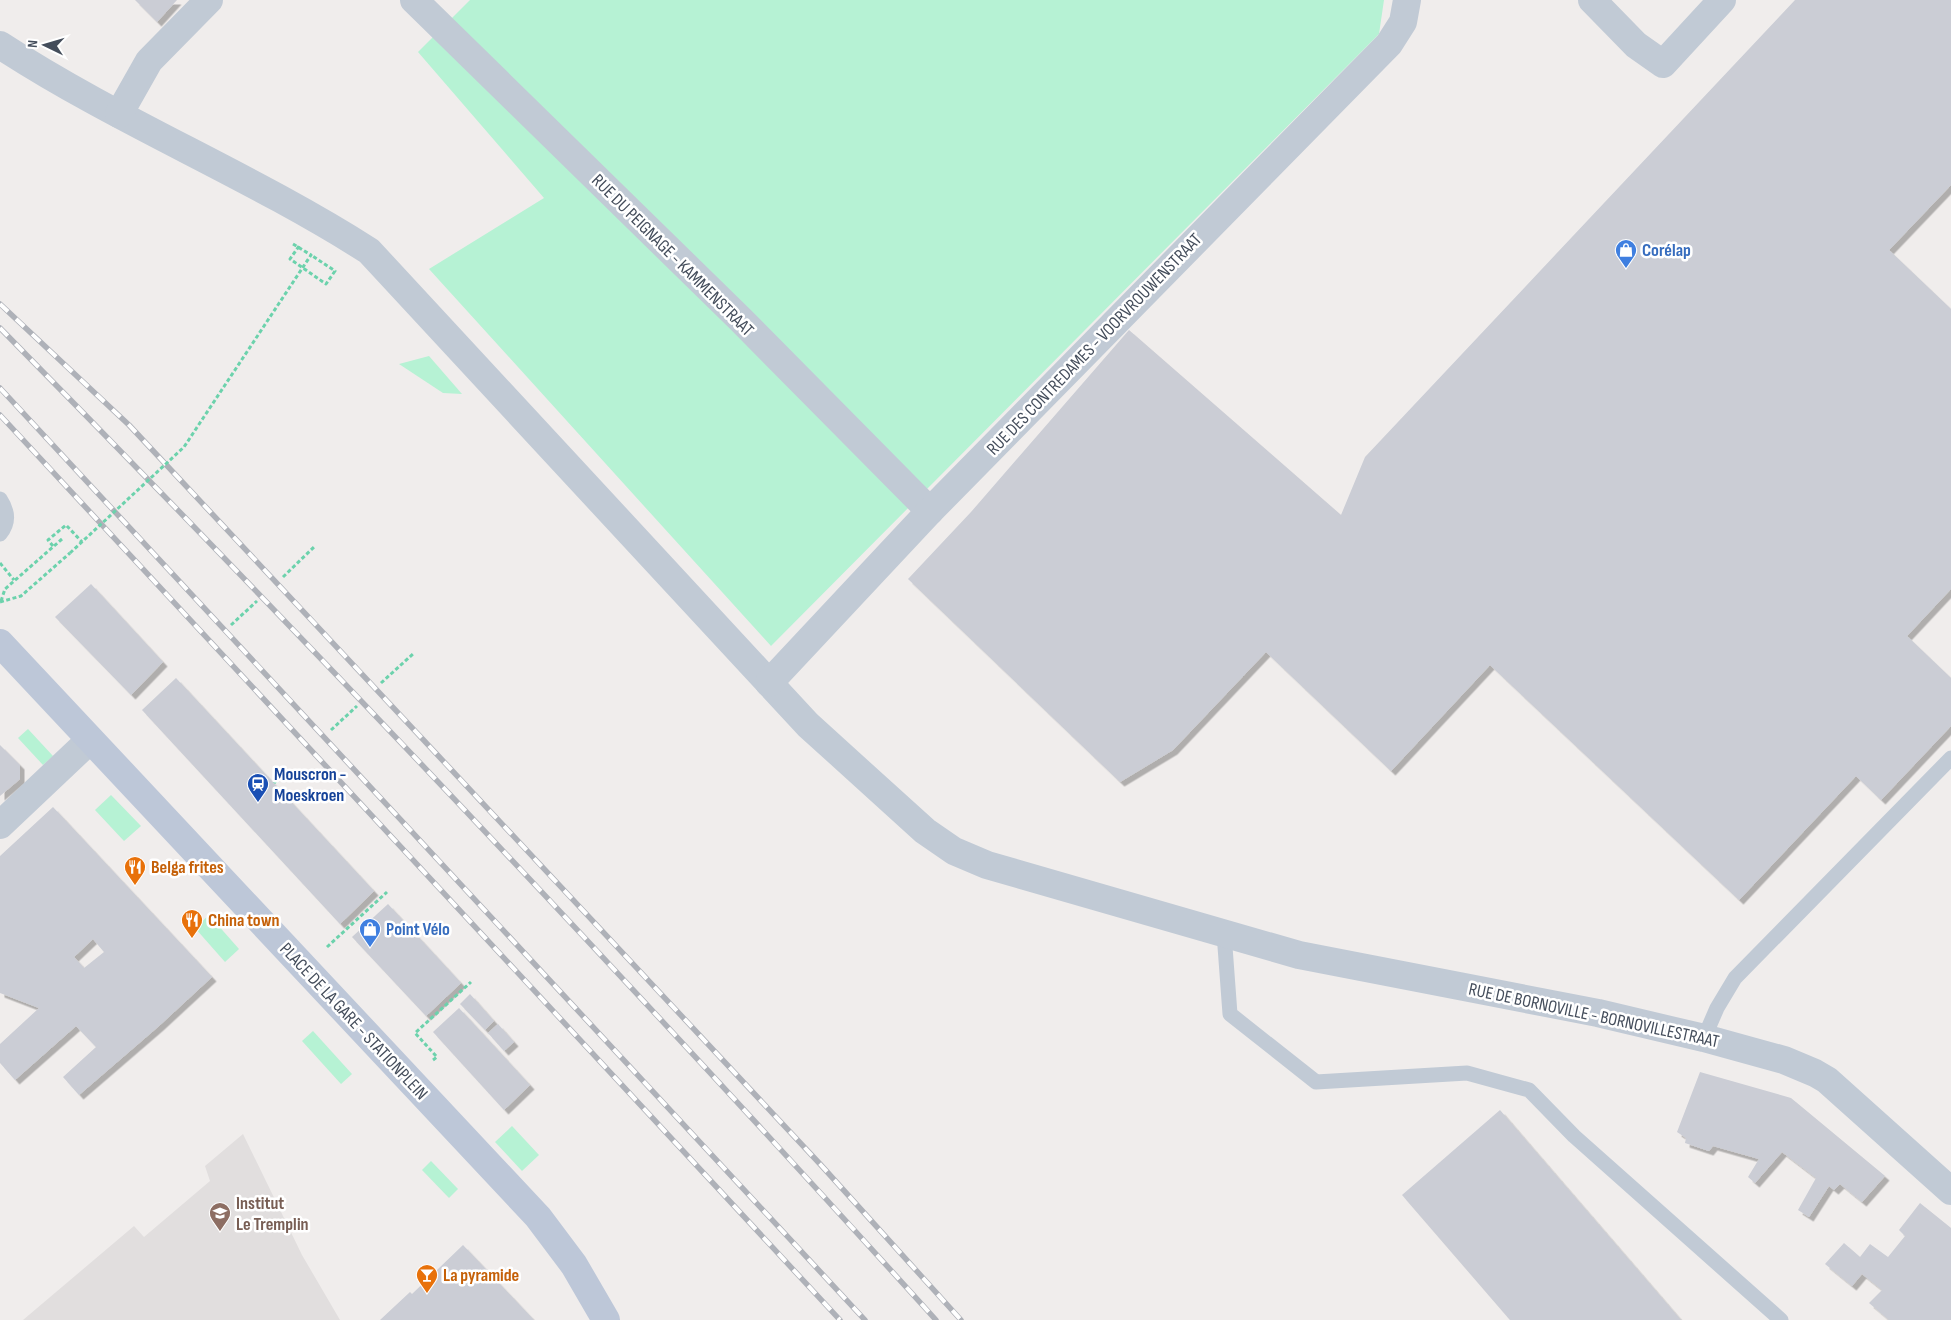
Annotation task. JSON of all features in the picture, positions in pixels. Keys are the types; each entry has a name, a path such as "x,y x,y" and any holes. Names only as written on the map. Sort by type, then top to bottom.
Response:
{"main road":[{"name":"PLACE DE LA GARE - STATIONPLEIN","path":"0,643 538,1217 574,1265 600,1309"}],"street":[{"path":"119,114 149,61 209,0"},
{"name":"RUE DU PEIGNAGE - KAMMENSTRAAT","path":"414,0 740,319 930,511"},
{"name":"RUE DES CONTREDAMES - VOORVROUWENSTRAAT","path":"769,683 930,511 1389,44 1403,22 1407,0"},
{"path":"1592,0 1636,45 1663,64 1722,0"},
{"name":"RUE DE BORNOVILLE - BORNOVILLESTRAAT","path":"0,45 119,114 306,215 369,252 819,736 925,831 954,851 987,866 1299,955 1598,1013 1704,1038 1784,1060 1815,1073 1951,1191"},
{"path":"0,825 90,740"}],"lane":[{"path":"0,499 7,515 5,526 0,534"},
{"path":"1704,1038 1717,1008 1735,978 1951,758"},
{"path":"1224,933 1230,1014 1316,1082 1468,1073 1528,1090 1574,1136 1781,1320"}],"path":[{"path":"290,259 326,284 335,271 293,244"},
{"path":"0,602 21,596 184,448 311,255"},
{"path":"53,546 48,540 66,525 82,542"},
{"path":"0,602 5,589 62,539"},
{"path":"282,577 314,547"},
{"path":"0,563 14,580"},
{"path":"231,625 257,601"},
{"path":"381,683 414,653"},
{"path":"331,730 357,706"},
{"path":"274,784 285,771"},
{"path":"305,968 387,892"},
{"path":"411,1081 436,1056 415,1033 471,982"}],"shaded area":[{"name":"Institut Le Tremplin","path":"243,1134 302,1255 340,1320 23,1320 134,1226 144,1237 210,1181 205,1166"}],"green space":[{"path":"470,0 1384,0 1379,34 771,646 429,269 544,198 418,52"},
{"path":"429,356 462,394 443,393 399,364"},
{"path":"28,729 53,756 43,765 18,738"},
{"path":"111,795 141,826 124,841 95,810"},
{"path":"209,915 239,949 225,962 195,928"},
{"path":"313,1031 352,1074 341,1084 302,1041"},
{"path":"512,1126 539,1155 522,1171 495,1142"},
{"path":"431,1161 458,1189 449,1198 422,1170"}],"building":[{"path":"135,0 177,0 157,22"},
{"path":"1795,0 1951,0 1951,185 1889,250 1951,309 1951,589 1907,636 1951,678 1951,726 1881,800 1856,776 1739,900 1490,665 1391,771 1266,652 1173,750 1120,782 908,579 971,512 1129,330 1341,515 1365,457"},
{"path":"91,584 163,662 131,695 55,617"},
{"path":"176,678 374,891 340,924 142,710"},
{"path":"0,745 20,765 20,779 0,796"},
{"path":"53,807 212,977 79,1095 63,1077 96,1047 76,1026 15,1080 0,1063 0,1044 39,1008 0,993 0,856","holes":["93,939 104,952 84,968 74,957"]},
{"path":"388,904 461,983 426,1016 352,937"},
{"path":"470,994 494,1021 485,1030 460,1004"},
{"path":"459,1008 530,1085 504,1110 433,1032"},
{"path":"498,1024 514,1042 504,1051 488,1033"},
{"path":"1700,1072 1791,1098 1885,1176 1862,1202 1840,1184 1834,1190 1829,1186 1809,1217 1798,1210 1816,1178 1782,1152 1755,1183 1748,1177 1759,1159 1713,1146 1709,1151 1685,1143 1686,1138 1677,1132"},
{"path":"1500,1110 1681,1320 1510,1320 1402,1195"},
{"path":"1920,1203 1951,1228 1951,1320 1889,1320 1869,1303 1882,1290 1862,1274 1852,1286 1825,1264 1844,1243 1860,1257 1870,1244 1888,1257 1905,1236 1899,1230"},
{"path":"463,1245 534,1320 380,1320 410,1292 412,1294"}],"railway":[{"path":"0,304 129,425 820,1164 961,1320"},
{"path":"0,328 356,695 590,943 936,1320"},
{"path":"0,388 865,1320"},
{"path":"0,415 840,1320"}],"place":[{"name":"Corélap","path":"1626,269"},
{"name":"Mouscron - Moeskroen","path":"258,803"},
{"name":"Belga frites","path":"135,886"},
{"name":"China town","path":"192,939"},
{"name":"Point Vélo","path":"370,948"},
{"name":"Institut Le Tremplin","path":"220,1232"},
{"name":"La pyramide","path":"427,1294"}]}
